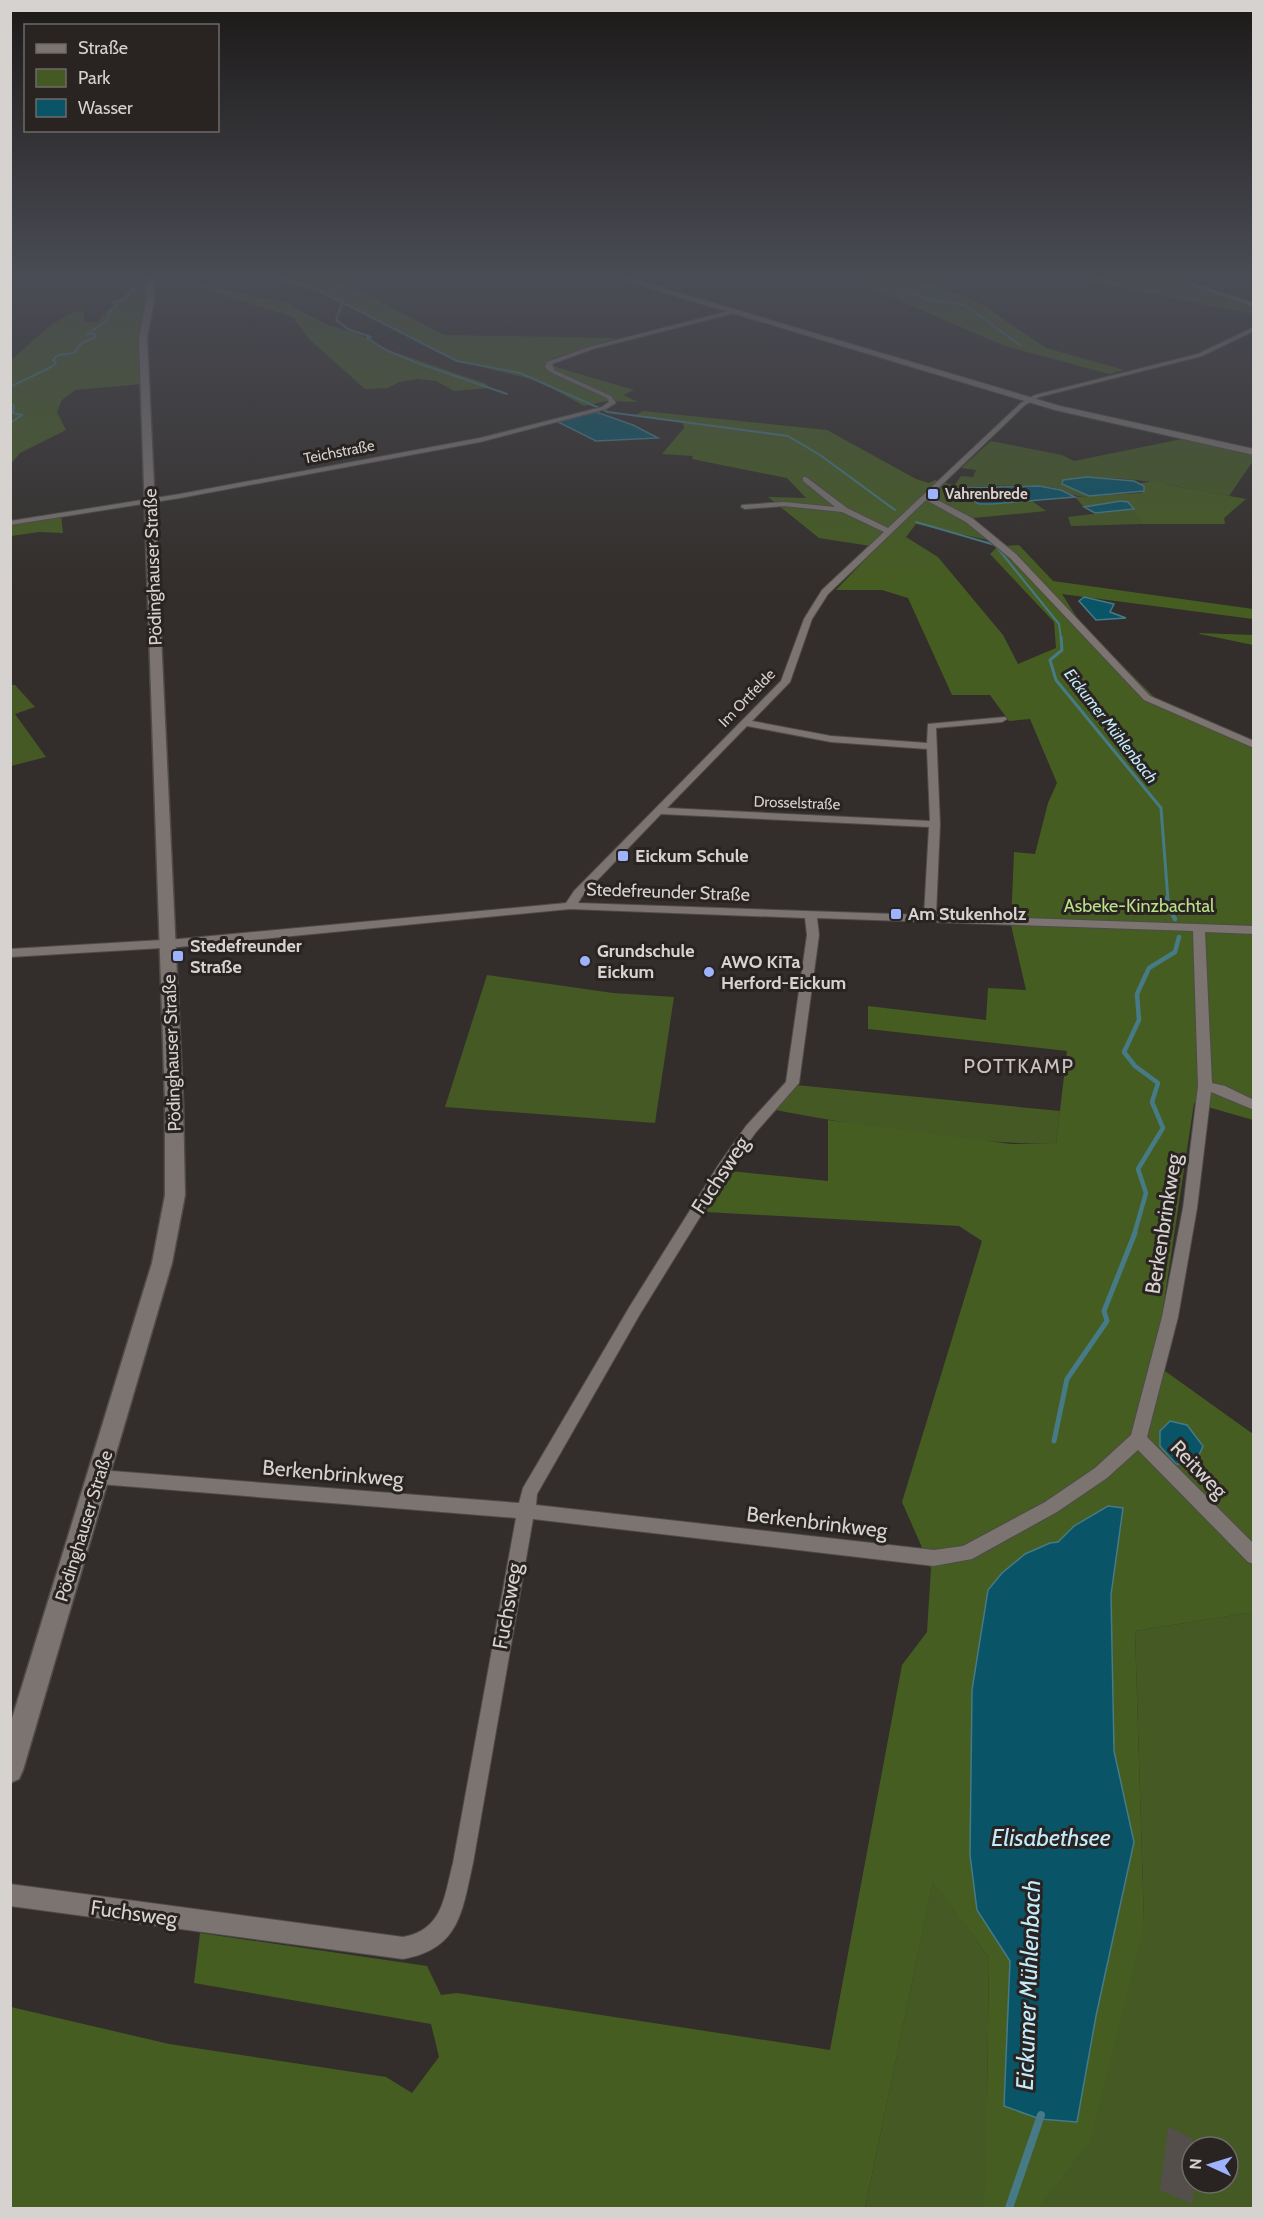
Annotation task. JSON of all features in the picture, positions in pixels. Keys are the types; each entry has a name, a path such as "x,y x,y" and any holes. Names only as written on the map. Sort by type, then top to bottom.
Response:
{"main road":[{"path":"964,381 1029,400 1254,452"}],"street":[{"name":"Pödinghauser Straße","path":"10,1770 99,1478 162,1263 171,1224 176,1153 145,381"},
{"name":"Teichstraße","path":"10,523 150,501 480,440 613,404 609,397 573,381"},
{"path":"1029,400 1098,381"},
{"name":"Im Ortfelde","path":"570,906 578,893 788,678 808,619 819,599 888,531 1029,400"},
{"path":"806,479 844,510 888,531"},
{"path":"925,496 969,520 1013,556 1147,698 1254,745"},
{"path":"745,507 784,504 844,510"},
{"path":"930,919 935,824 931,726 1002,719"},
{"path":"745,723 831,740 932,746"},
{"name":"Drosselstraße","path":"658,811 935,824"},
{"name":"Stedefreunder Straße","path":"10,953 168,943 570,906 1254,930"},
{"name":"Fuchsweg","path":"10,1895 403,1948 420,1947 434,1939 449,1917 463,1863 525,1511 535,1483 635,1310 718,1176 751,1129 792,1083 813,935 811,915"},
{"name":"Berkenbrinkweg","path":"99,1478 114,1477 525,1511 934,1558 966,1553 1051,1507 1108,1468 1138,1439 1170,1317 1191,1208 1205,1086 1199,928"},
{"path":"1205,1086 1220,1089 1254,1106"},
{"name":"Reitweg","path":"1138,1439 1254,1557"}],"green space":[{"path":"11,381 142,381 142,384 75,390 62,400 57,412 66,430 20,453 11,464"},
{"path":"356,381 408,381 388,388 365,389"},
{"path":"432,381 477,381 487,384 488,388 454,391"},
{"path":"537,381 602,381 634,390 623,395 638,402 606,401 584,406"},
{"name":"Asbeke-Kinzbachtal","path":"643,411 827,430 916,479 929,483 935,480 953,485 952,489 962,488 963,495 979,504 1032,501 1046,511 973,518 1006,546 1019,545 1053,581 1253,609 1253,619 1062,594 1081,624 1158,701 1253,747 1253,1120 1194,1103 1161,1322 1151,1361 1253,1434 1254,1612 1135,1631 1144,1923 1090,2142 1038,2208 983,2208 986,2174 989,1958 933,1882 865,2208 11,2208 11,2007 169,2044 386,2077 412,2093 439,2057 431,2024 194,1983 200,1933 427,1966 441,1995 457,1993 830,2050 902,1665 927,1632 931,1568 902,1502 982,1241 959,1226 706,1212 730,1171 828,1181 828,1120 1011,1144 1056,1144 1067,1051 868,1029 868,1006 986,1020 988,988 1026,990 1011,925 1014,852 1035,854 1048,803 1057,783 1030,719 1009,721 990,695 952,695 908,598 882,590 836,590 877,547 819,538 768,497 806,498 787,478 692,459 693,456 662,454 684,428 683,423 634,416","holes":["916,524 992,541 997,547 990,554 1054,622 1056,648 1018,664 1003,635 938,557 906,537","1123,1508 1111,1595 1114,1751 1134,1842 1096,2016 1009,2011 1010,1961 977,1910 970,1855 972,1690 1050,1543 1058,1542 1074,1526"]},
{"path":"1182,439 1253,455 1253,461 1229,496 1146,481 1103,478 1062,483 1089,496 1077,496 1056,488 1038,486 952,489 961,476 973,477 976,470 961,468 991,441 1062,455 1074,461"},
{"path":"1157,481 1246,499 1224,518 1225,524 1142,524 1127,502 1084,507 1075,497 1141,493 1144,490 1141,483"},
{"path":"1134,509 1142,524 1071,526 1068,517"},
{"path":"61,514 63,533 39,532 11,536 11,522"},
{"path":"1200,634 1253,635 1253,645"},
{"path":"11,685 15,685 35,707 15,714 46,757 11,766"},
{"path":"487,975 613,993 674,997 655,1123 445,1107"},
{"path":"796,1085 1060,1111 1056,1144 950,1138 775,1110"},
{"path":"1253,1612 1253,2208 865,2208 933,1881 989,1958 987,2108 1144,1923 1135,1631"}],"water":[{"path":"596,412 633,425 658,438 596,441 558,422"},
{"path":"1087,477 1134,481 1144,486 1144,491 1089,496 1062,484 1063,480"},
{"path":"1039,486 1061,490 1075,497 979,504 963,495 962,488"},
{"path":"1128,502 1134,509 1095,513 1084,507"},
{"path":"1084,597 1114,604 1110,612 1126,618 1096,620 1079,601"},
{"path":"1170,1421 1187,1425 1203,1446 1195,1464 1176,1464 1160,1446 1160,1431"},
{"name":"Elisabethsee","path":"1108,1506 1123,1508 1111,1595 1114,1751 1134,1842 1096,2016 1077,2122 1040,2119 1004,2106 1010,1961 977,1910 970,1855 972,1690 988,1590 1002,1573 1025,1554 1058,1542 1074,1526"}],"building":[{"path":"1168,2127 1185,2135 1180,2135 1180,2195 1193,2195 1192,2204 1160,2190"}],"waterway":[{"path":"10,387 23,381"},
{"path":"468,381 507,394"},
{"name":"Eickumer Mühlenbach","path":"537,381 608,412 788,436 820,455 895,510"},
{"path":"10,403 14,406 13,413 22,415 10,423"},
{"name":"Eickumer Mühlenbach","path":"916,522 995,545 1059,624 1061,639"},
{"name":"Eickumer Mühlenbach","path":"1061,637 1062,650 1050,660 1056,680 1161,808 1168,900"},
{"name":"Eickumer Mühlenbach","path":"1167,898 1168,906 1175,919"},
{"name":"Eickumer Mühlenbach","path":"1134,1235 1146,1193 1138,1169 1163,1128 1152,1102 1158,1083 1135,1066 1124,1052 1139,1020 1137,994 1149,968 1175,952 1179,937"},
{"name":"Eickumer Mühlenbach","path":"1054,1441 1067,1379 1107,1321 1104,1311 1135,1233"},
{"name":"Eickumer Mühlenbach","path":"1009,2208 1041,2115"}],"place":[{"name":"Vahrenbrede","path":"933,494"},
{"name":"Eickum Schule","path":"623,856"},
{"name":"Am Stukenholz","path":"896,914"},
{"name":"Stedefreunder Straße","path":"178,956"},
{"name":"Grundschule Eickum","path":"585,961"},
{"name":"AWO KiTa Herford-Eickum","path":"709,972"}],"district":[{"name":"POTTKAMP","path":"1019,1066"}]}
